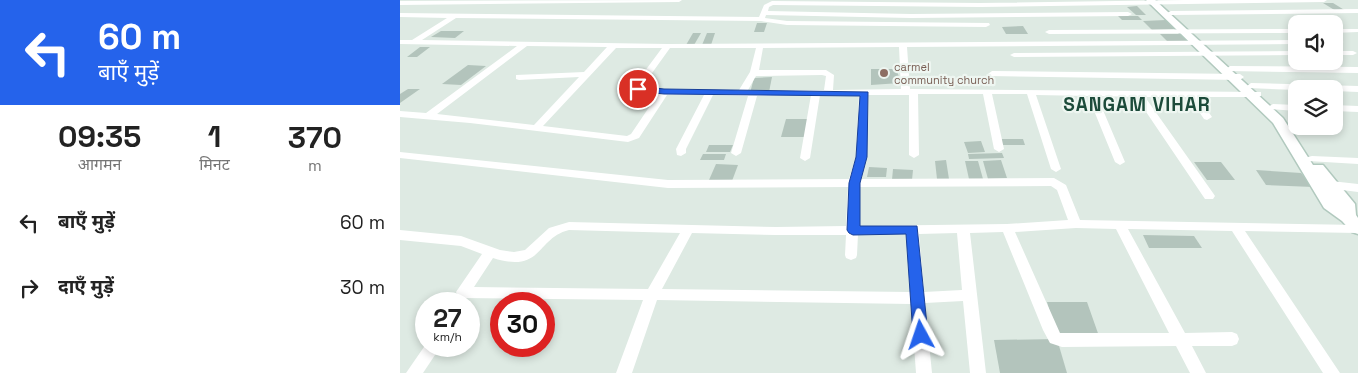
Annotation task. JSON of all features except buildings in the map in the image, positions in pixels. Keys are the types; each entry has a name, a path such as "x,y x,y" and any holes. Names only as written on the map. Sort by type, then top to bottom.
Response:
{"street":[{"path":"400,3 679,0"},
{"path":"762,16 766,6 772,3 980,5 1324,0"},
{"path":"1155,2 1171,14 1187,31"},
{"path":"1155,2 1273,108 1293,131 1331,185 1347,204 1355,224"},
{"path":"1171,14 1358,11"},
{"path":"400,15 911,16 1128,14"},
{"path":"414,42 454,16"},
{"path":"762,16 787,23 986,25"},
{"path":"1049,32 1288,30"},
{"path":"1343,31 1356,31"},
{"path":"400,42 668,46 1204,47 1288,52"},
{"path":"1014,55 1288,42"},
{"path":"429,116 526,43"},
{"path":"535,129 615,44"},
{"path":"742,93 754,73 760,45"},
{"path":"903,45 910,93 914,155"},
{"path":"668,46 637,88 664,92 742,93 864,94 987,91 1192,94 1244,83 1358,70"},
{"path":"1343,53 1353,53"},
{"path":"754,73 828,73 830,75 828,93"},
{"path":"519,76 587,74"},
{"path":"992,74 1358,88"},
{"path":"1244,83 1278,120 1330,204 1355,224"},
{"path":"987,91 999,149"},
{"path":"400,114 613,138 631,138 635,136 664,92"},
{"path":"681,153 710,92"},
{"path":"1031,92 1056,169"},
{"path":"1091,92 1120,162"},
{"path":"736,153 753,93"},
{"path":"805,158 816,93"},
{"path":"851,255 854,183 861,157 864,94"},
{"path":"1139,94 1210,196"},
{"path":"1192,94 1207,117"},
{"path":"1273,108 1288,108"},
{"path":"1343,108 1358,109"},
{"path":"400,155 668,184 1056,183 1062,188 1076,224"},
{"path":"1312,159 1358,162"},
{"path":"1331,185 1358,188"},
{"path":"400,235 460,241 490,253 511,258 527,255 553,230 565,226 776,231 1007,228 1076,224 1236,227 1355,224"},
{"path":"1120,225 1198,373"},
{"path":"1236,227 1332,373"},
{"path":"1007,228 1050,330 1056,338 1062,340 1232,339"},
{"path":"624,373 652,294 688,229"},
{"path":"912,229 924,373"},
{"path":"963,229 978,373"},
{"path":"466,292 490,253"},
{"path":"480,298 652,294 918,298 970,295"},
{"path":"414,373 426,357"}],"place":[{"name":"carmel community church","path":"884,73"}],"district":[{"name":"SANGAM VIHAR","path":"1137,104"}],"route":[{"path":"638,89 664,92 864,94 861,157 854,183 853,230 912,229 921,335"}]}
